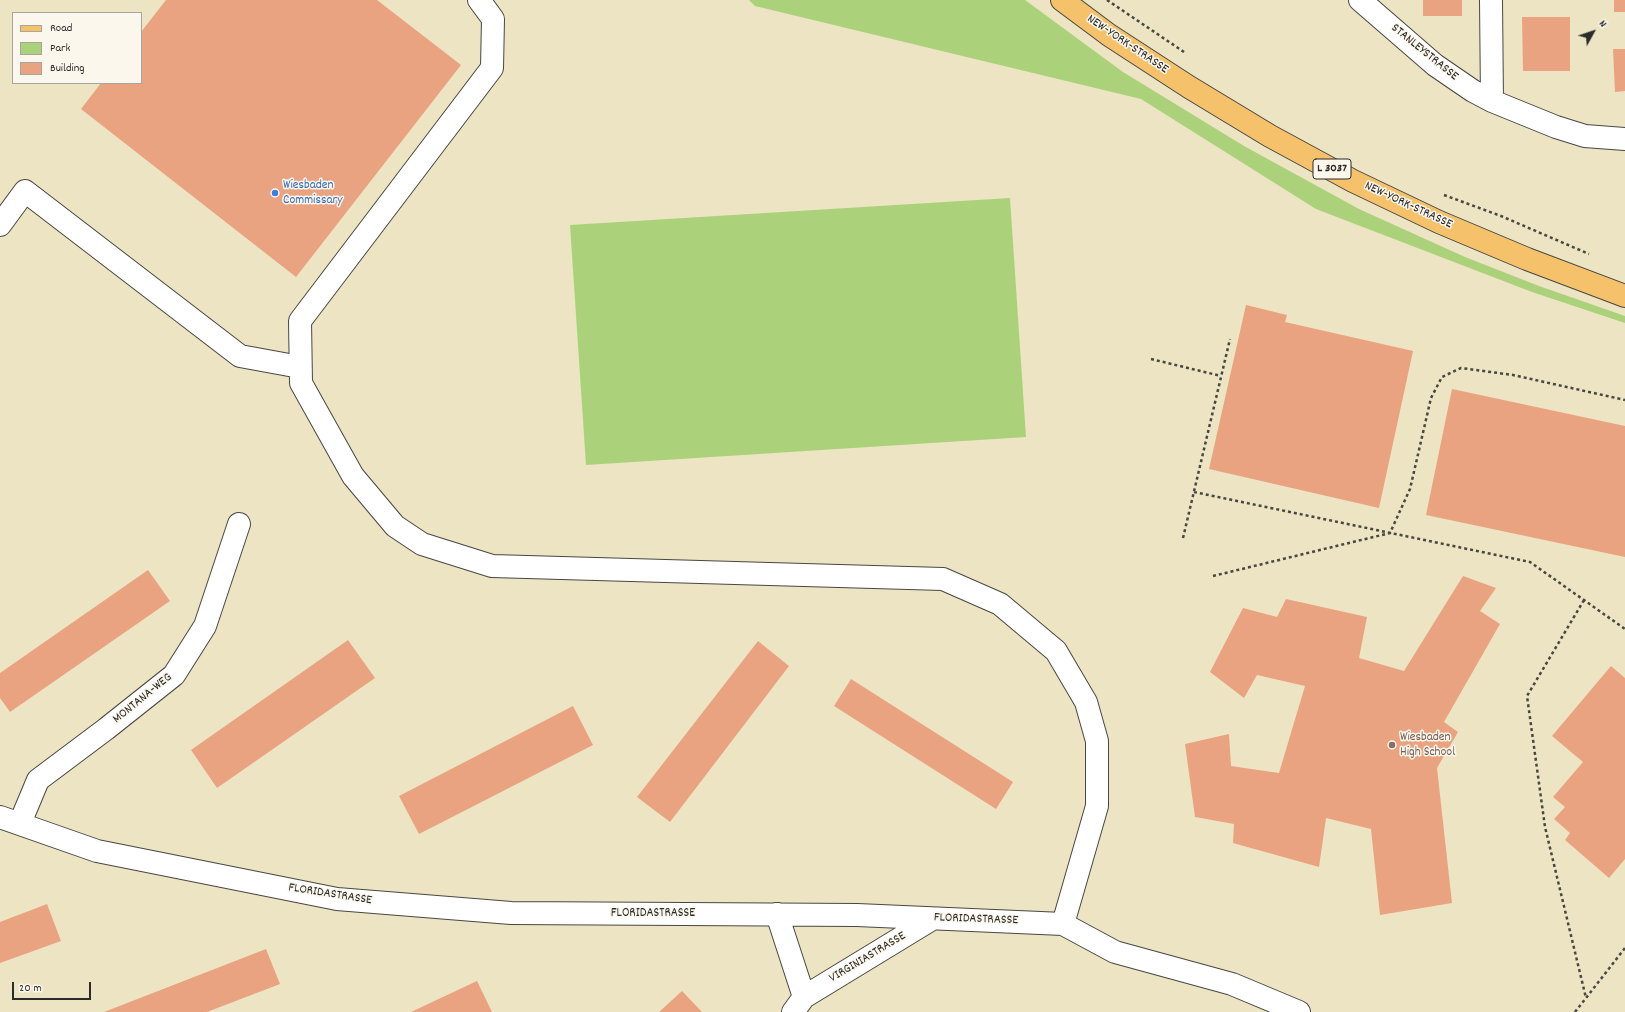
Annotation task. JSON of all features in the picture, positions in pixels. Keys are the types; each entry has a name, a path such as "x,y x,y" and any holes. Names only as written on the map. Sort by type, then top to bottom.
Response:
{"main road":[{"name":"NEW-YORK-STRASSE","path":"1062,0 1109,35 1189,87 1270,136 1354,181 1439,222 1527,259 1625,296"}],"street":[{"path":"479,0 493,19 492,68 300,321 301,383 353,476 395,526 422,544 492,566 943,580 1000,604 1056,651 1086,702 1097,741 1097,806 1063,924"},
{"name":"STANLEYSTRASSE","path":"1360,0 1435,65 1473,91 1492,101 1556,127 1585,136 1625,139"},
{"path":"1491,0 1492,101"},
{"path":"0,224 25,191 240,356 300,366"},
{"name":"MONTANA-WEG","path":"10,820 38,780 174,675 205,626 238,524"},
{"name":"FLORIDASTRASSE","path":"10,820 97,850 337,899 511,913 857,914 932,919 1063,924 1115,952 1232,984 1299,1012"},
{"name":"VIRGINIASTRASSE","path":"777,914 799,1005 932,919"}],"path":[{"path":"1107,0 1185,53"},
{"path":"1437,192 1501,216 1591,255"},
{"path":"1183,538 1230,339"},
{"path":"1151,359 1221,376"},
{"path":"1390,533 1410,489 1431,398 1442,377 1461,368 1513,375 1625,400"},
{"path":"1194,492 1530,562 1625,629"},
{"path":"1213,576 1390,533"},
{"path":"1584,600 1527,696 1545,828 1586,998"},
{"path":"1575,1012 1625,948"}],"green space":[{"path":"749,0 1025,0 1123,72 1244,146 1359,209 1465,257 1539,286 1625,316 1625,323 1532,292 1316,209 1141,99 755,6"},
{"path":"1010,198 1026,437 586,465 570,225"}],"building":[{"name":"Wiesbaden Commissary","path":"166,0 377,0 461,65 296,277 81,109 100,84 142,84 142,31"},
{"path":"1423,0 1462,0 1462,16 1423,16"},
{"path":"1614,0 1625,0 1625,12 1614,12"},
{"path":"1522,17 1570,17 1570,71 1523,71"},
{"path":"1613,49 1625,49 1625,91 1615,92"},
{"path":"1246,305 1287,315 1285,322 1413,351 1379,508 1209,469"},
{"path":"1452,389 1625,426 1625,557 1426,515"},
{"path":"148,570 170,601 10,712 0,698 0,673"},
{"name":"Wiesbaden High School","path":"1463,576 1496,588 1480,611 1500,624 1444,722 1458,732 1437,768 1452,903 1380,915 1371,829 1326,818 1319,867 1233,843 1234,824 1195,817 1185,744 1229,734 1231,766 1279,773 1305,686 1257,675 1244,698 1210,672 1243,608 1277,617 1286,599 1367,617 1359,658 1404,671"},
{"path":"348,640 375,678 217,788 191,750"},
{"path":"758,641 789,666 670,822 637,797"},
{"path":"1611,666 1625,678 1625,859 1609,878 1565,840 1570,833 1554,819 1565,807 1553,797 1583,762 1552,736"},
{"path":"851,679 1013,782 996,809 834,706"},
{"path":"573,706 593,745 419,834 399,796"},
{"path":"47,904 61,941 0,963 0,922"},
{"path":"266,949 280,984 207,1012 104,1012"},
{"path":"477,981 492,1012 411,1012"},
{"path":"682,991 702,1012 659,1012"}],"place":[{"name":"Wiesbaden Commissary","path":"275,193"},
{"name":"Wiesbaden High School","path":"1392,745"}]}
